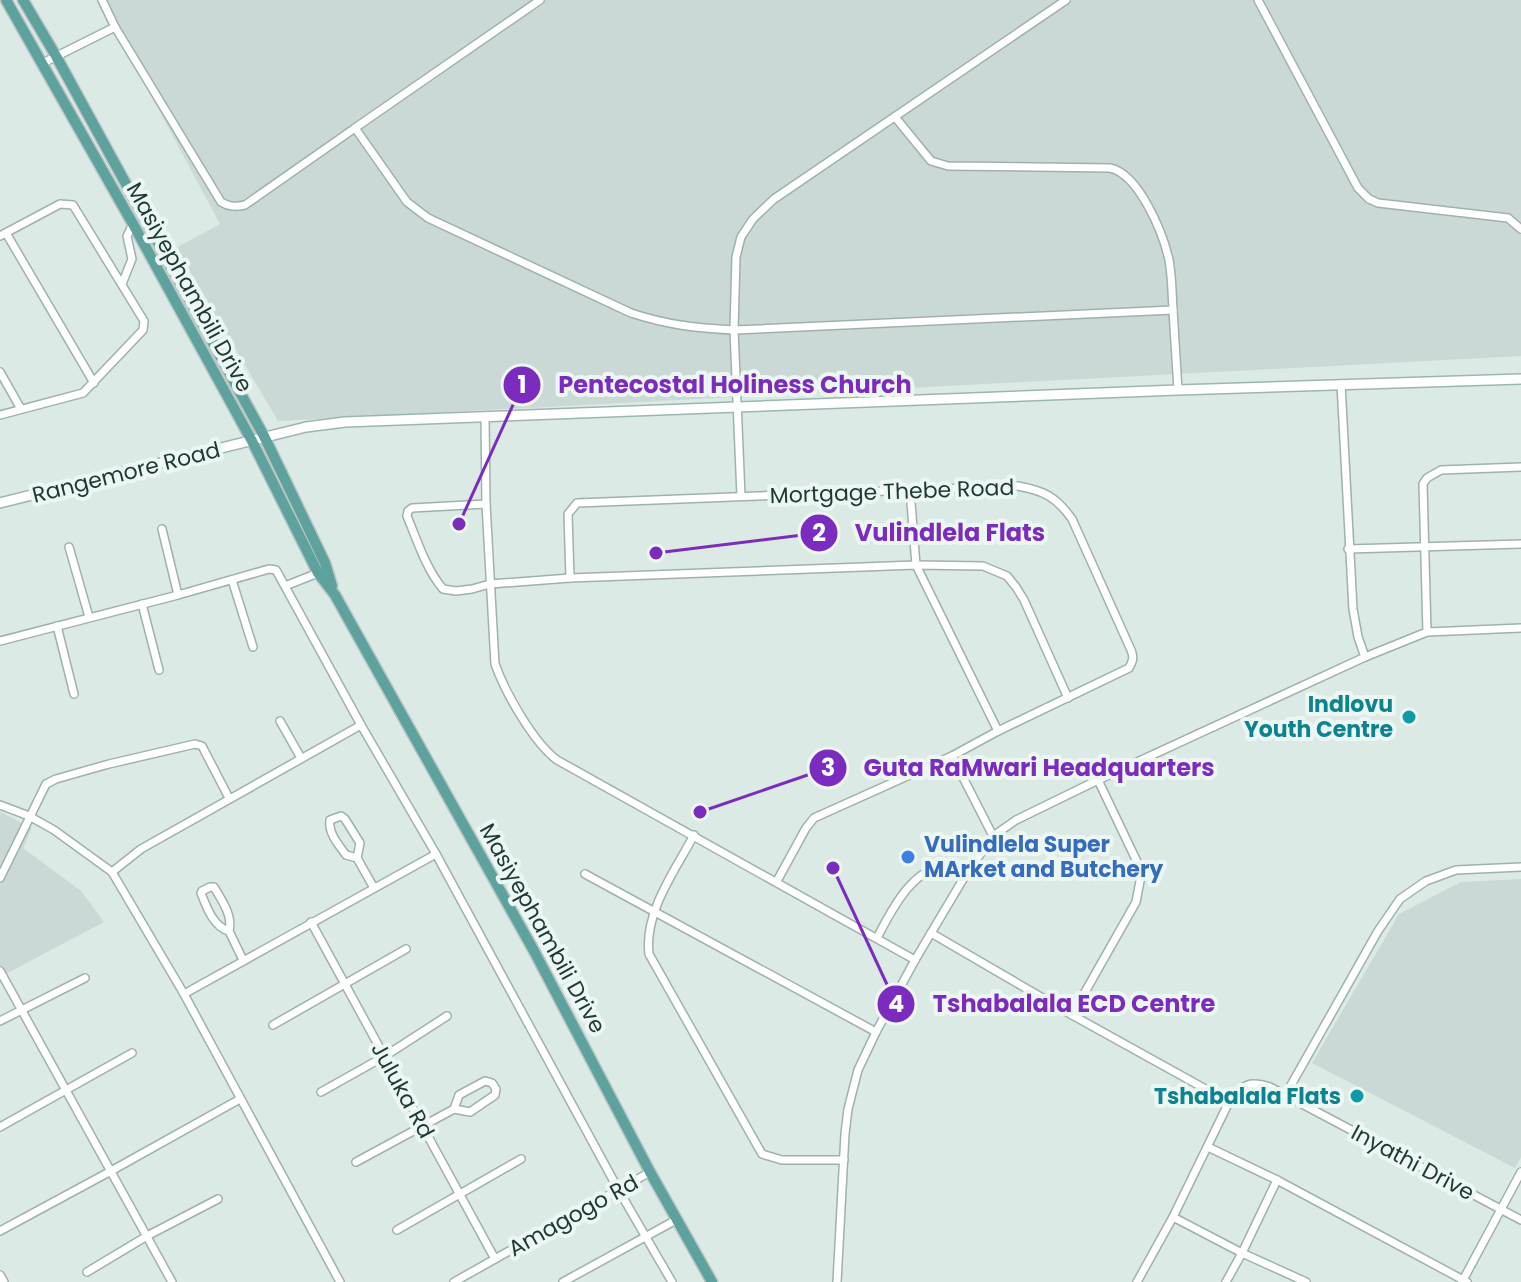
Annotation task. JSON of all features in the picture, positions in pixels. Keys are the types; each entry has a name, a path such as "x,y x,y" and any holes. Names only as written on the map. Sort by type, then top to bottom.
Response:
{"main road":[{"name":"Masiyephambili Drive","path":"6,0 252,441 318,573 335,595 534,951 650,1172 712,1282"},
{"name":"Masiyephambili Drive","path":"23,0 265,438 325,563 335,595"}],"street":[{"path":"102,0 115,27 221,202 234,207 245,205 540,0"},
{"path":"741,496 734,330 736,257 741,237 753,219 774,199 1066,0"},
{"path":"1258,0 1363,194 1378,203 1508,218 1521,229"},
{"path":"41,64 115,27"},
{"path":"895,117 931,161 948,166 1110,168 1124,173 1142,196 1170,265 1178,390"},
{"path":"355,128 407,202 428,218 631,313 661,323 734,330 1173,310"},
{"path":"0,415 79,395 94,383 144,328 144,321 76,207 60,204 3,234 94,383"},
{"path":"122,284 132,259 127,236 133,224"},
{"path":"0,372 21,409"},
{"name":"Rangemore Road","path":"0,503 325,424 737,406 1521,379"},
{"path":"1341,384 1354,623 1365,657"},
{"path":"485,416 493,650 499,676 549,754 915,960"},
{"path":"1427,632 1423,484 1441,470 1521,467"},
{"name":"Mortgage Thebe Road","path":"570,578 568,514 577,503 1018,486 1049,494 1072,519 1133,655 1129,668 952,756 814,818 777,881"},
{"path":"910,490 916,565 998,731"},
{"path":"486,504 412,508 408,511 407,516 436,581 443,589 456,591 490,584 570,578 916,565 995,569 1007,576 1024,600 1068,698"},
{"path":"162,529 178,595"},
{"path":"1348,549 1521,544"},
{"path":"69,547 89,617"},
{"path":"0,641 273,569 278,573 672,1282"},
{"path":"285,586 318,573"},
{"path":"232,580 253,647"},
{"path":"142,604 159,670"},
{"path":"57,626 74,694"},
{"path":"837,1282 845,1134 858,1070 915,960 965,876 993,836 1016,820 1098,780 1365,657 1427,632 1521,628"},
{"path":"280,721 301,758"},
{"path":"112,872 141,849 361,725"},
{"path":"0,878 29,816 50,781 195,744 202,746 229,798"},
{"path":"952,756 993,836"},
{"path":"1072,1015 1136,902 1140,881 1140,868 1098,780"},
{"path":"0,805 29,816 71,841 112,872 184,994 340,1282"},
{"path":"357,858 346,855 331,833 329,821 332,818 343,816 360,843 357,858 374,888"},
{"path":"694,835 654,910 647,938 649,954 762,1154 782,1160 844,1160"},
{"path":"184,994 436,854"},
{"path":"1286,1094 1378,931 1400,899 1426,881 1456,870 1521,867"},
{"path":"877,938 902,895 915,880 930,871 946,868 965,876"},
{"path":"585,874 876,1032"},
{"path":"229,931 218,924 202,891 214,887 230,916 229,931 243,960"},
{"name":"Juluka Rd","path":"311,922 495,1259"},
{"path":"931,933 1229,1102 1173,1217 1137,1282"},
{"path":"273,1025 406,949"},
{"path":"0,971 172,1282"},
{"path":"0,1021 85,978"},
{"path":"321,1092 447,1016"},
{"path":"0,1127 132,1053"},
{"path":"356,1162 454,1109 470,1112 495,1095 496,1089 492,1083 485,1081 459,1095 454,1109"},
{"name":"Inyathi Drive","path":"1229,1102 1241,1088 1256,1083 1286,1094 1521,1220"},
{"path":"0,1231 240,1099"},
{"path":"1208,1147 1277,1180 1464,1281 1521,1172"},
{"path":"397,1230 521,1159"},
{"name":"Amagogo Rd","path":"454,1282 650,1172"},
{"path":"1226,1282 1277,1180"},
{"path":"87,1272 218,1199"},
{"path":"1173,1217 1306,1282"},
{"path":"563,1282 676,1220"},
{"path":"0,1275 4,1282"}],"shaded area":[{"path":"100,0 1521,0 1521,356 278,421 176,248 220,224"},
{"path":"0,812 32,828 23,848 81,891 104,922 0,977"},
{"path":"1521,879 1521,1157 1515,1168 1312,1063 1399,914 1461,882"}],"place":[{"name":"Pentecostal Holiness Church","path":"459,524"},
{"name":"Vulindlela Flats","path":"656,553"},
{"name":"Indlovu Youth Centre","path":"1409,717"},
{"name":"Guta RaMwari Headquarters","path":"700,812"},
{"name":"Vulindlela Super MArket and Butchery","path":"908,857"},
{"name":"Tshabalala ECD Centre","path":"833,868"},
{"name":"Tshabalala Flats","path":"1357,1096"}]}
